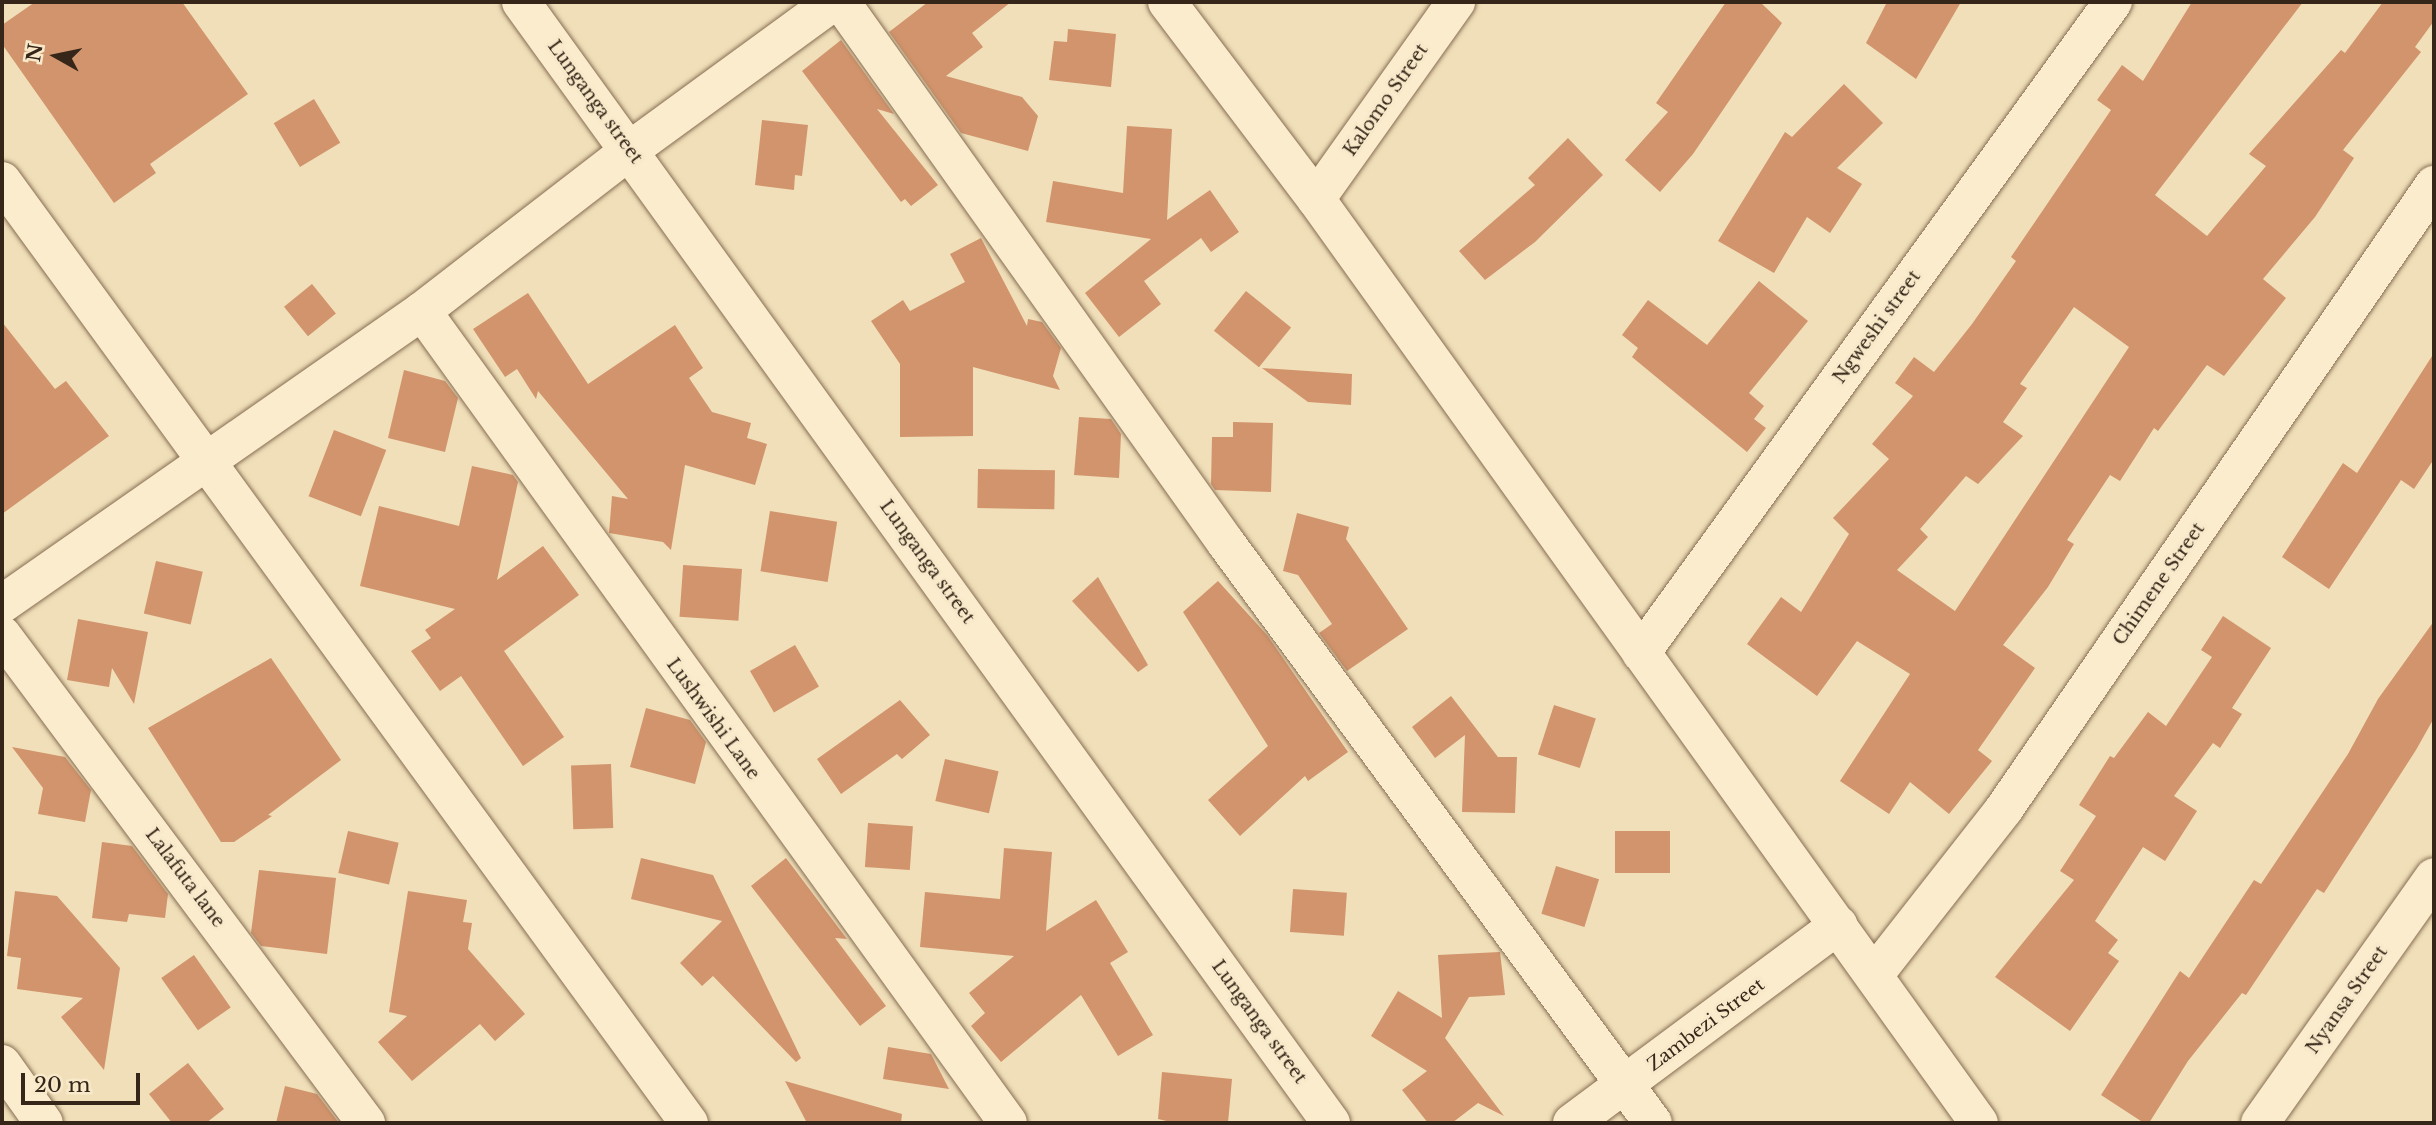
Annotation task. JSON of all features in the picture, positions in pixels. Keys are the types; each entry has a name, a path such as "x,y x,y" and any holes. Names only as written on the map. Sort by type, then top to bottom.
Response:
{"street":[{"name":"Lunganga street","path":"521,2 1332,1123"},
{"path":"2,604 203,460 422,312 630,150 833,2"},
{"path":"841,2 1226,543 1653,1123"},
{"path":"1167,2 1316,198 1979,1123"},
{"name":"Kalomo Street","path":"1316,198 1456,2"},
{"name":"Ngweshi street","path":"1641,653 2113,2"},
{"path":"2,181 689,1123"},
{"name":"Chimene Street","path":"1874,975 2004,809 2434,186"},
{"name":"Lushwishi Lane","path":"422,312 1008,1123"},
{"name":"Lalafuta lane","path":"2,635 366,1123"},
{"name":"Nyansa Street","path":"2260,1123 2434,877"},
{"name":"Zambezi Street","path":"1572,1123 1626,1086 1839,925"},
{"path":"2,1064 44,1123"}],"building":[{"path":"35,2 182,2 248,94 150,164 156,173 114,203 2,44 2,25"},
{"path":"928,2 1011,2 972,33 983,47 946,76 1022,97 1038,116 1028,151 961,133 889,32"},
{"path":"1726,2 1760,2 1782,23 1693,154 1660,192 1625,160 1668,112 1656,103"},
{"path":"1887,2 1961,2 1916,79 1866,43"},
{"path":"2192,2 2303,2 2155,195 2207,236 2266,166 2249,154 2341,50 2345,53 2383,2 2434,2 2434,21 2415,47 2421,52 2343,150 2354,158 2315,217 2263,279 2286,298 2224,376 2207,365 2158,431 2154,428 2120,481 2110,475 2067,540 2074,544 2048,587 2003,645 2035,668 1978,750 1992,761 1949,814 1910,782 1889,814 1840,781 1910,674 1857,641 1817,696 1747,644 1781,597 1801,612 1849,534 1833,518 1889,459 1872,444 1913,396 1895,383 1914,357 1934,372 1972,324 2016,261 2011,257 2111,110 2097,100 2122,65 2143,81","holes":["2074,307 2129,347 1955,611 1897,570 1928,537 1920,529 1966,476 1978,484 2023,436 2003,422 2027,388 2020,384"]},
{"path":"1068,29 1116,34 1111,87 1049,80 1054,41 1067,42"},
{"path":"841,40 894,114 877,109 938,185 911,206 905,199 901,202 802,71"},
{"path":"1844,84 1883,123 1837,168 1862,184 1830,233 1807,217 1774,273 1718,241 1785,132 1792,137"},
{"path":"314,99 340,143 300,167 274,123"},
{"path":"762,120 808,125 802,176 795,175 794,190 755,185"},
{"path":"1127,126 1172,129 1167,220 1210,190 1239,232 1211,252 1201,238 1144,281 1161,304 1119,337 1085,293 1151,239 1046,222 1053,181 1123,193"},
{"path":"1568,138 1603,175 1535,242 1485,280 1459,251 1535,185 1528,178"},
{"path":"981,238 1027,326 1028,319 1042,322 1061,348 1053,376 1060,390 973,367 973,436 900,437 900,364 871,321 903,300 910,311 965,282 950,254"},
{"path":"1759,281 1808,321 1749,393 1764,406 1754,419 1766,428 1747,452 1632,357 1638,348 1622,335 1648,300 1707,345"},
{"path":"312,284 336,314 308,336 284,307"},
{"path":"1246,291 1291,328 1259,367 1214,331"},
{"path":"528,293 588,384 675,325 703,368 689,378 712,412 751,423 747,438 767,444 755,485 685,465 671,550 663,542 609,533 612,496 628,499 538,391 536,399 517,369 505,377 473,329"},
{"path":"2,322 55,389 66,381 109,436 2,514"},
{"path":"2434,353 2434,459 2414,489 2401,480 2329,589 2282,557 2343,463 2357,473"},
{"path":"1262,368 1352,374 1351,405 1308,402"},
{"path":"404,370 445,381 458,398 445,452 388,438"},
{"path":"1079,417 1111,419 1121,434 1119,478 1074,475"},
{"path":"1233,422 1273,423 1271,492 1215,490 1211,484 1212,437 1233,437"},
{"path":"334,430 386,450 361,516 309,496"},
{"path":"472,466 513,475 518,482 497,580 543,546 579,595 504,651 564,737 523,766 461,676 440,691 411,651 431,638 425,630 455,609 360,586 379,506 459,526"},
{"path":"978,469 1055,470 1054,509 977,508"},
{"path":"770,511 837,522 828,582 760,571"},
{"path":"1297,513 1349,527 1346,539 1408,629 1347,671 1319,633 1332,624 1298,575 1283,571"},
{"path":"156,561 203,572 191,624 144,614"},
{"path":"683,565 742,569 738,621 680,617"},
{"path":"1098,577 1148,665 1138,672 1072,601"},
{"path":"1218,581 1267,635 1348,752 1308,781 1305,776 1240,836 1208,800 1268,746 1183,612"},
{"path":"2223,616 2271,648 2232,708 2242,714 2220,748 2213,743 2174,796 2197,811 2165,861 2143,847 2095,921 2118,940 2108,953 2119,961 2070,1031 1995,977 2074,880 2060,871 2096,816 2079,805 2110,756 2114,758 2148,712 2166,726 2212,657 2201,650"},
{"path":"78,619 148,632 134,704 112,668 109,687 67,680"},
{"path":"2434,621 2434,718 2416,750 2324,893 2317,889 2246,995 2242,993 2188,1061 2149,1123 2144,1123 2101,1095 2180,971 2189,978 2254,880 2261,884 2348,754 2378,699"},
{"path":"795,645 819,687 774,713 750,671"},
{"path":"271,658 341,760 268,815 272,816 234,842 221,842 148,728"},
{"path":"1451,696 1498,757 1517,757 1515,813 1462,812 1465,735 1435,758 1412,727"},
{"path":"900,700 930,735 902,759 897,754 841,794 817,759"},
{"path":"1554,705 1596,719 1580,768 1538,754"},
{"path":"646,708 690,720 706,742 695,784 630,767"},
{"path":"12,747 65,757 91,790 85,822 38,814 43,788"},
{"path":"945,759 999,771 989,813 935,801"},
{"path":"611,764 613,828 573,829 571,765"},
{"path":"868,823 913,826 910,870 865,867"},
{"path":"348,831 399,843 389,885 338,873"},
{"path":"1615,831 1670,831 1670,873 1615,873"},
{"path":"102,842 132,846 168,894 165,918 129,914 127,922 92,918"},
{"path":"1004,848 1052,852 1046,931 1096,900 1128,952 1110,963 1153,1035 1118,1056 1081,995 1001,1062 971,1026 985,1013 969,993 1014,956 920,947 925,892 1000,899"},
{"path":"641,858 713,875 801,1058 796,1062 713,976 702,986 680,963 722,921 631,899"},
{"path":"786,858 847,939 835,938 886,1006 860,1026 751,886"},
{"path":"1556,866 1599,879 1584,927 1541,914"},
{"path":"259,870 336,878 327,954 261,946 251,933"},
{"path":"1293,889 1347,893 1344,936 1290,932"},
{"path":"15,891 57,896 120,968 104,1070 61,1017 83,998 17,989 21,958 7,956"},
{"path":"408,891 467,900 463,922 472,923 468,949 525,1014 495,1041 480,1024 412,1081 378,1042 407,1016 389,1012"},
{"path":"1500,952 1505,995 1469,997 1445,1038 1504,1116 1478,1103 1452,1123 1428,1123 1402,1090 1427,1071 1371,1036 1398,991 1442,1018 1438,955"},
{"path":"194,955 231,1007 198,1030 161,978"},
{"path":"888,1047 931,1054 949,1089 883,1079"},
{"path":"188,1063 224,1109 206,1123 172,1123 149,1094"},
{"path":"1162,1072 1232,1079 1228,1123 1175,1123 1158,1119"},
{"path":"785,1081 902,1114 901,1123 807,1123"},
{"path":"285,1086 317,1094 339,1123 276,1123"}]}
